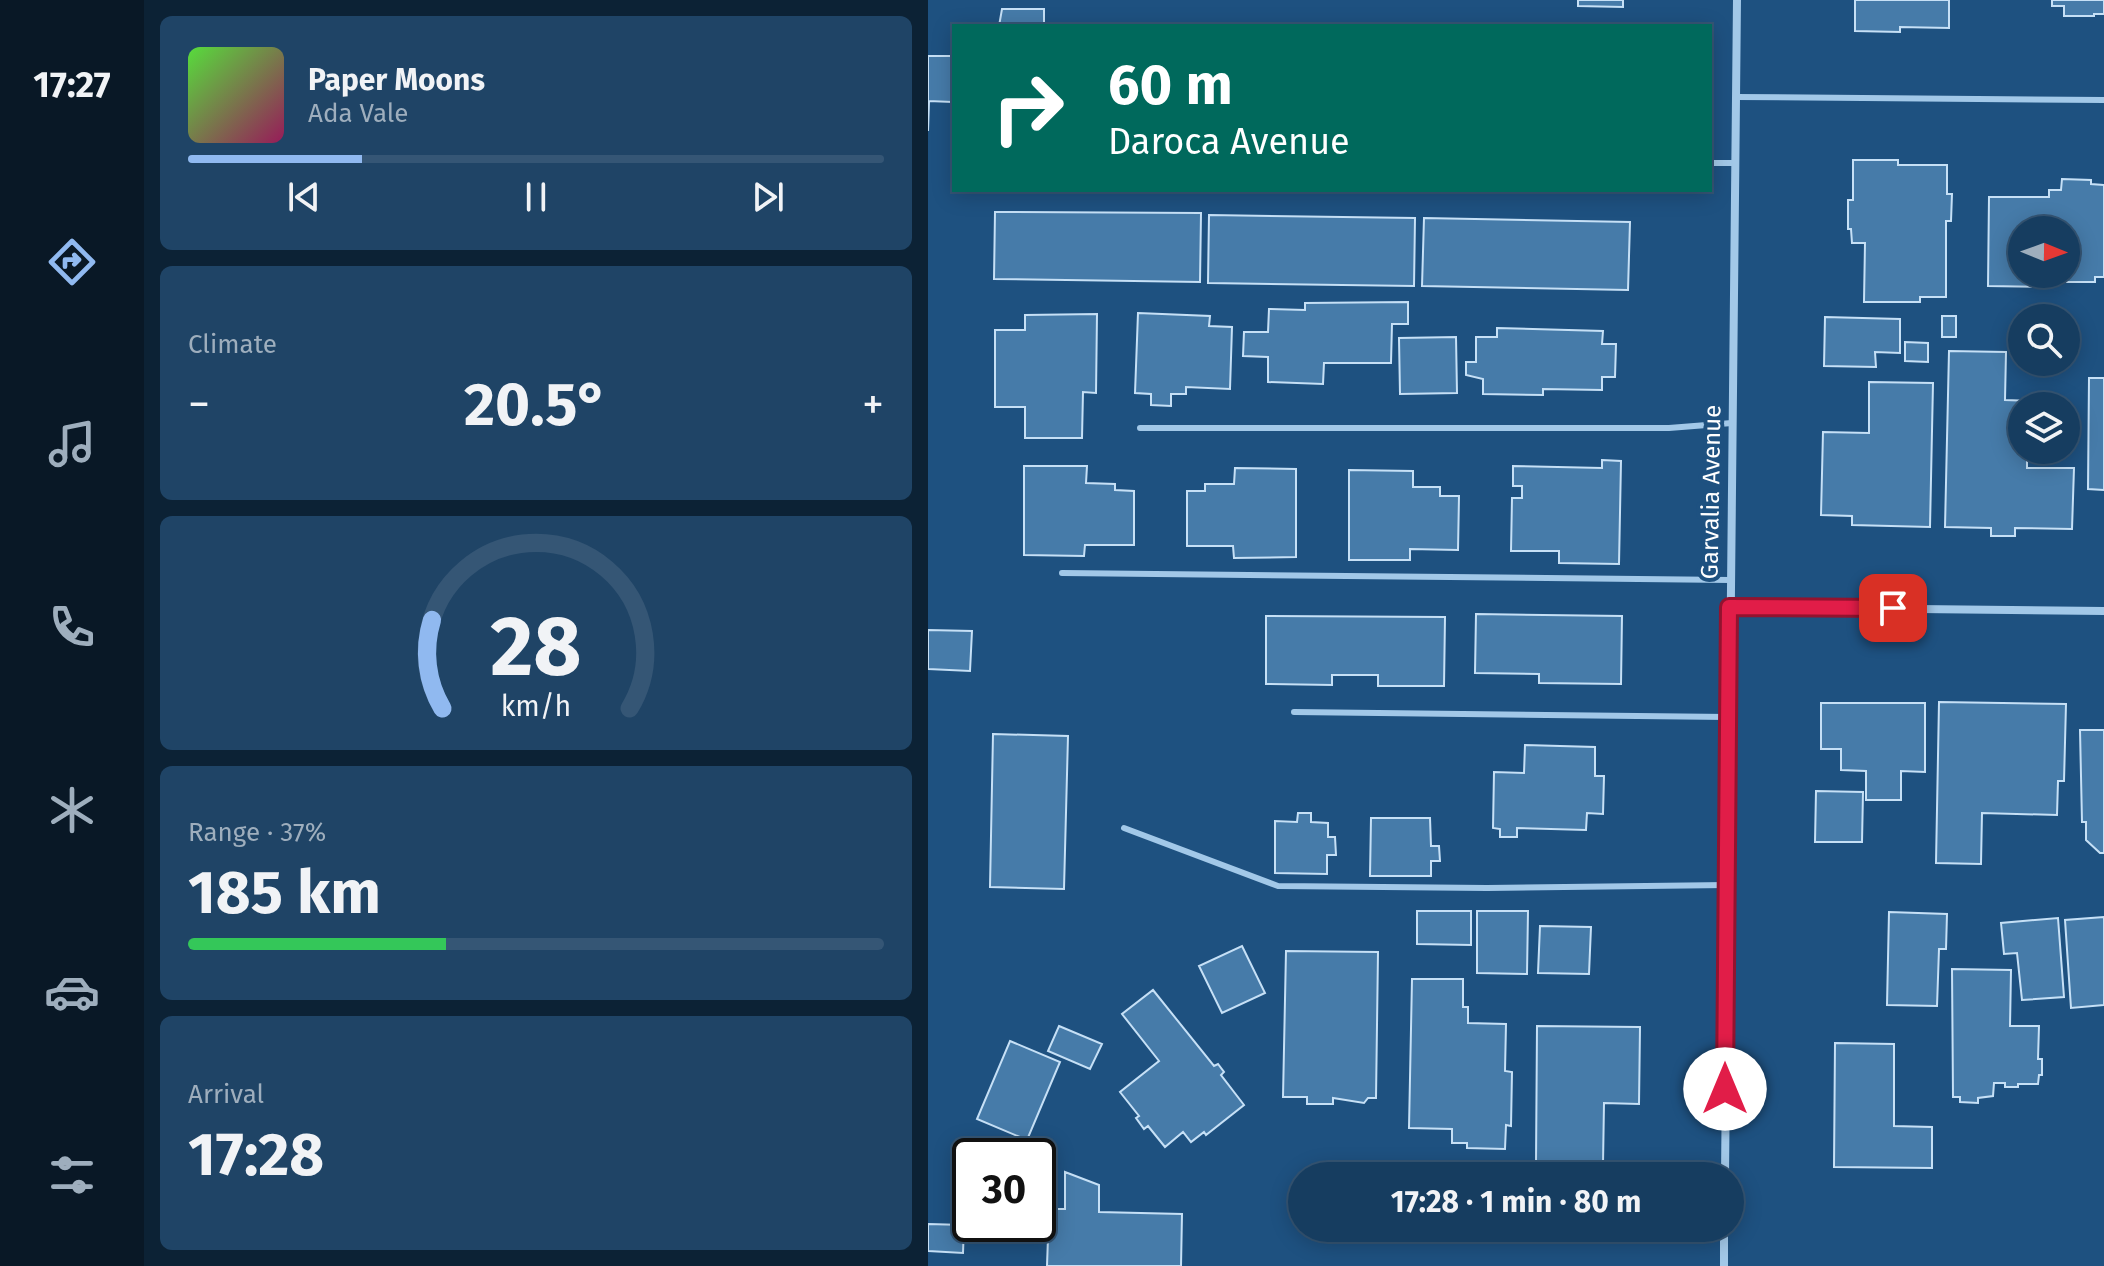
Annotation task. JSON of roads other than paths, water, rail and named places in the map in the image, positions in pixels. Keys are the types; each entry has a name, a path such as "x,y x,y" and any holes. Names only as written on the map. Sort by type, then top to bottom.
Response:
{"street":[{"name":"Garvalia Avenue","path":"1725,1162 1737,0"},
{"path":"1729,607 2104,611"},
{"path":"1724,1242 1724,1266"}],"lane":[{"path":"1736,97 2104,100"},
{"path":"1712,163 1735,163"},
{"path":"1140,428 1669,428 1732,423"},
{"path":"1062,573 1730,580"},
{"path":"1294,712 1728,717"},
{"path":"1124,828 1278,886 1487,888 1727,885"}]}
